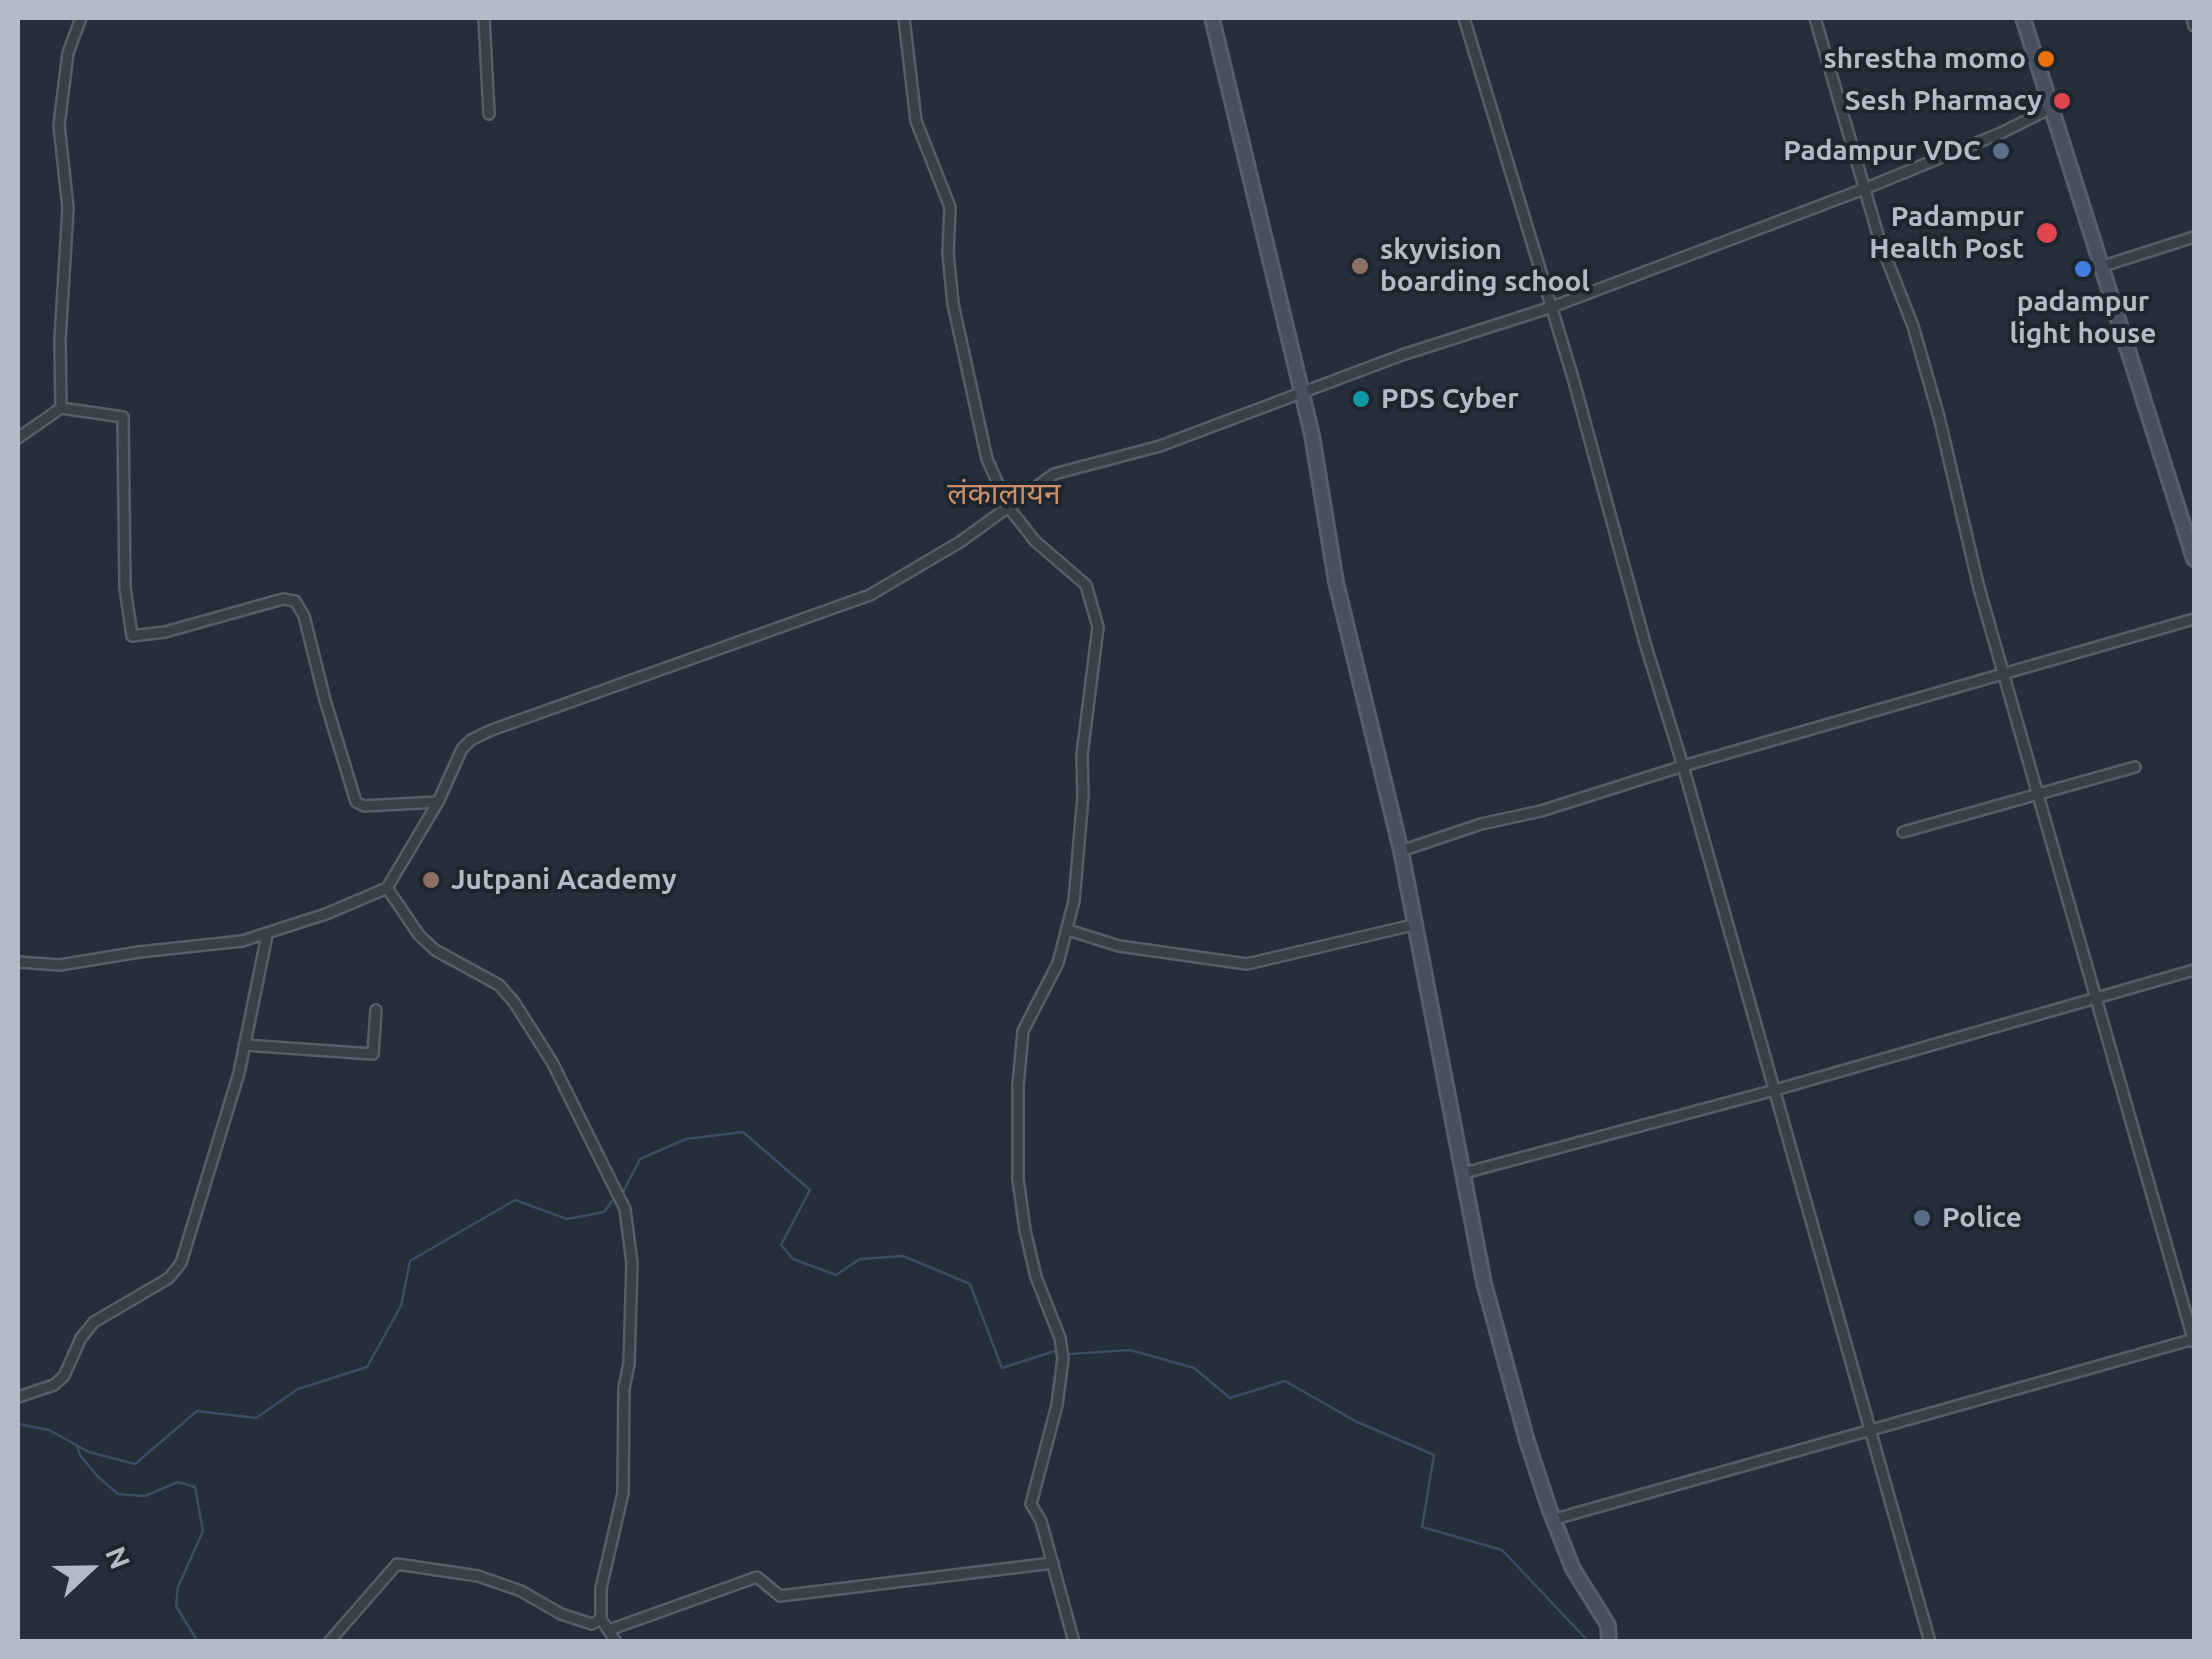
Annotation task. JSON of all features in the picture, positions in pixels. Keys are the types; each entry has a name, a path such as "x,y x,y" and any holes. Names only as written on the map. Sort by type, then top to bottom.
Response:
{"street":[{"path":"61,408 60,340 68,208 59,125 68,52 81,18"},
{"path":"484,18 489,114"},
{"path":"904,18 916,121 950,207 948,253 953,304 987,460 1009,508 1034,541 1086,585 1098,627 1082,755 1083,796 1074,901 1058,963 1023,1031 1018,1086 1018,1180 1025,1230 1036,1278 1060,1338 1063,1359 1057,1406 1031,1504 1041,1521 1074,1642"},
{"path":"1212,18 1312,435 1336,582 1400,851 1484,1283 1527,1441 1573,1569 1608,1625 1609,1642"},
{"path":"1464,18 1552,307 1930,1642"},
{"path":"1555,1519 2194,1340 1974,570 1939,416 1912,326 1880,242 1815,18"},
{"path":"2023,18 2194,559"},
{"path":"2192,18 2194,26"},
{"path":"18,962 60,965 267,935 387,888 470,740 870,595 1009,508 1054,474 1160,446 1402,355 1552,307 1864,189 2001,134 2051,108"},
{"path":"2100,267 2194,237"},
{"path":"18,438 61,408 123,417 124,588 132,636 230,616 283,600 295,601 304,616 324,700 356,802 364,806 438,802"},
{"path":"1400,851 1481,824 1591,797 1683,766 2194,619"},
{"path":"1903,832 2135,767"},
{"path":"387,888 435,950 499,985 514,1002 552,1062 625,1209 632,1264 629,1364 624,1388 623,1493 600,1588 601,1618 616,1642"},
{"path":"1068,930 1119,946 1247,964 1414,925"},
{"path":"18,1397 54,1385 64,1376 81,1338 94,1322 169,1278 181,1263 239,1073 267,935"},
{"path":"1464,1173 1775,1090 2194,970"},
{"path":"244,1045 374,1054 376,1010"},
{"path":"609,1630 757,1577 780,1596 1053,1563"},
{"path":"329,1642 397,1564 478,1576 521,1590 561,1614 592,1624 601,1618"}],"waterway":[{"path":"622,1194 640,1159 686,1139 743,1132 810,1190 781,1245 793,1259 836,1275 860,1259 903,1256 970,1284 1002,1368 1055,1351"},
{"path":"18,1424 49,1430 89,1452 135,1464 197,1411 256,1418 298,1389 367,1367 401,1306 410,1261 515,1200 567,1219 604,1212 612,1201"},
{"path":"1070,1354 1130,1350 1194,1368 1230,1398 1285,1381 1355,1421 1434,1455 1422,1527 1502,1550 1589,1642"},
{"path":"77,1446 98,1477 118,1494 145,1496 178,1482 195,1487 203,1531 178,1587 176,1606 198,1642"}],"place":[{"name":"shrestha momo","path":"2046,59"},
{"name":"Sesh Pharmacy","path":"2062,101"},
{"name":"Padampur VDC","path":"2001,151"},
{"name":"Padampur Health Post","path":"2047,233"},
{"name":"skyvision boarding school","path":"1360,266"},
{"name":"padampur light house","path":"2083,269"},
{"name":"PDS Cyber","path":"1361,399"},
{"name":"Jutpani Academy","path":"431,880"},
{"name":"Police","path":"1922,1218"}],"district":[{"name":"लंकालायन","path":"1004,494"}]}
